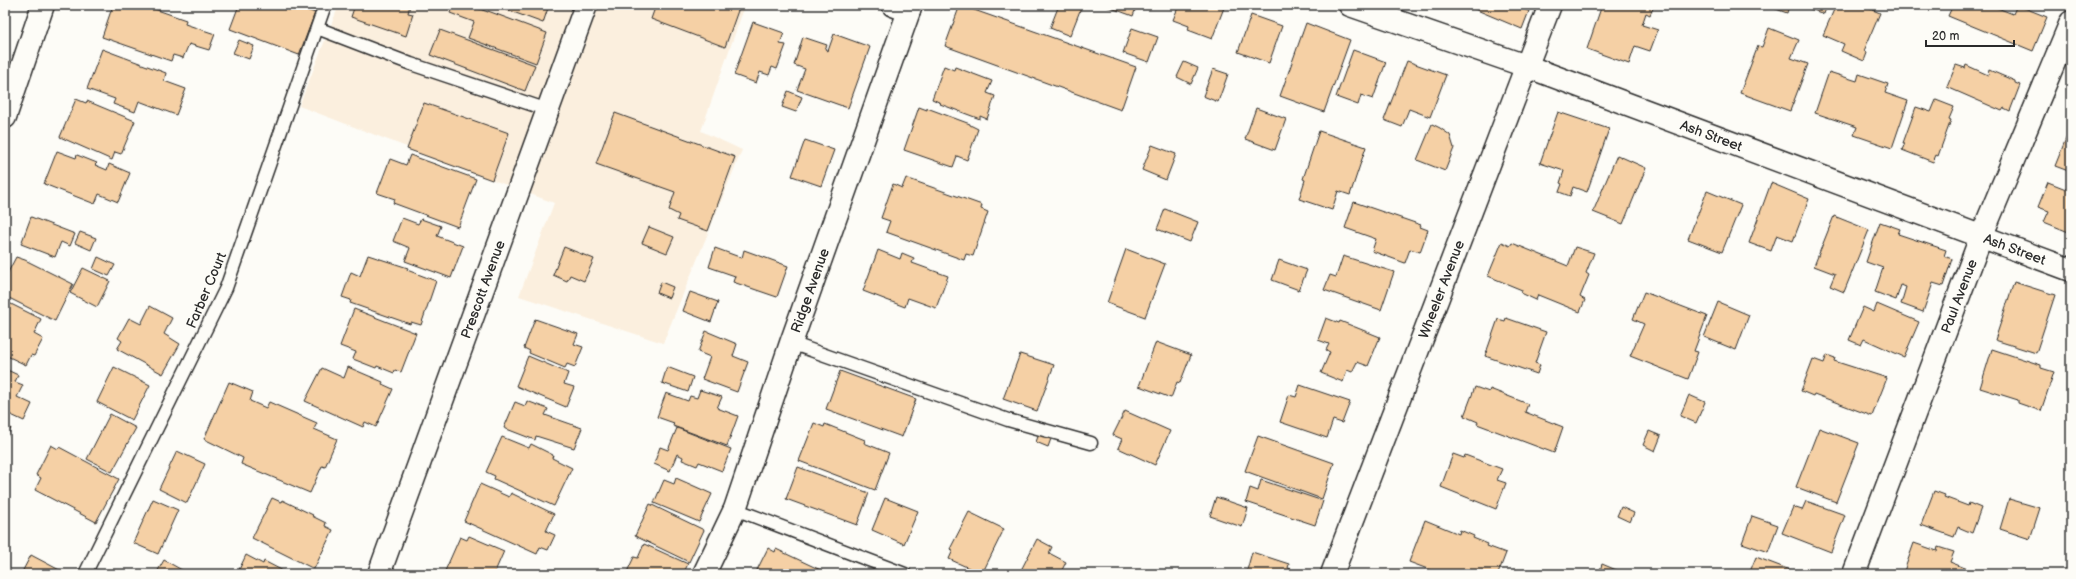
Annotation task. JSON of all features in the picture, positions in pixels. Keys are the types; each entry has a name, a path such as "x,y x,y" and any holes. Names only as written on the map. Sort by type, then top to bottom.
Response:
{"street":[{"path":"5,117 43,5"},
{"name":"Prescott Avenue","path":"379,574 586,5"},
{"name":"Ash Street","path":"1350,5 1526,66 2071,270"},
{"name":"Wheeler Avenue","path":"1332,574 1550,5"},
{"name":"Ridge Avenue","path":"704,574 735,509 904,7"},
{"name":"Paul Avenue","path":"1854,574 1981,237 2071,22"}],"lane":[{"name":"Farber Court","path":"85,574 226,288 325,5"},
{"path":"317,28 411,64 548,110"},
{"path":"791,343 1008,420 1091,443"},
{"path":"735,509 905,574"}],"shaded area":[{"path":"339,5 745,5 701,131 742,150 663,343 519,296 554,203 299,106"}],"building":[{"path":"113,5 143,5 186,20 185,24 215,34 209,50 189,44 183,58 173,55 171,61 102,37"},
{"path":"239,5 293,5 315,13 299,55 230,29"},
{"path":"355,5 410,5 408,13 413,14 406,36 351,17"},
{"path":"453,5 468,5 547,33 536,63 468,38 474,22 450,13"},
{"path":"494,5 549,5 543,23"},
{"path":"656,5 740,5 725,47 651,19"},
{"path":"960,5 1136,67 1121,110 945,46"},
{"path":"1059,5 1073,5 1081,8 1070,36 1050,28"},
{"path":"1103,5 1137,5 1133,16"},
{"path":"1179,5 1225,5 1212,39 1188,30 1189,26 1173,20"},
{"path":"1465,5 1521,5 1520,8 1529,11 1522,29"},
{"path":"1602,5 1654,5 1650,15 1646,13 1642,25 1658,30 1650,51 1635,46 1629,64 1587,49"},
{"path":"1765,5 1789,5 1787,13"},
{"path":"1799,5 1827,5 1824,14"},
{"path":"1836,5 1861,5 1880,13 1864,51 1867,53 1864,61 1841,51 1844,44 1823,35"},
{"path":"1906,5 1918,5 1916,9"},
{"path":"1953,5 1990,5 2013,14 2017,5 2047,17 2033,51 1948,16"},
{"path":"1251,15 1282,26 1269,63 1238,52"},
{"path":"753,22 784,33 780,44 786,45 777,69 772,67 769,75 760,72 756,83 734,75"},
{"path":"1306,23 1350,40 1324,112 1280,96"},
{"path":"1132,28 1158,37 1149,62 1123,53"},
{"path":"1769,28 1799,40 1791,58 1808,64 1790,111 1740,93 1758,46 1762,47"},
{"path":"440,30 535,65 525,91 430,55"},
{"path":"834,34 870,47 848,108 797,90 805,69 794,65 803,37 827,45 825,49 828,51"},
{"path":"239,40 254,46 249,59 233,53"},
{"path":"102,49 166,73 164,81 186,89 176,115 139,101 135,112 113,104 115,99 87,89"},
{"path":"1353,50 1386,62 1373,99 1361,95 1358,105 1336,97"},
{"path":"1407,61 1446,75 1430,117 1409,109 1402,127 1384,120"},
{"path":"1184,62 1198,68 1191,84 1177,77"},
{"path":"1956,65 1965,68 1966,65 1988,75 1989,70 2015,81 2015,83 2020,85 2010,111 2004,108 2002,111 1947,87"},
{"path":"944,66 954,70 955,67 992,81 987,93 995,96 987,119 980,116 980,119 940,104 941,103 932,99"},
{"path":"1213,69 1228,74 1218,102 1203,96"},
{"path":"1829,72 1857,81 1859,74 1888,84 1885,93 1908,101 1892,148 1854,135 1857,127 1815,113"},
{"path":"788,91 802,97 796,112 782,107"},
{"path":"76,99 86,103 87,101 135,121 121,154 115,152 112,160 60,137"},
{"path":"1936,100 1954,107 1938,156 1936,155 1933,162 1902,150 1905,143 1903,143 1916,107 1931,112"},
{"path":"424,103 509,133 492,180 407,149"},
{"path":"919,107 927,110 927,108 970,124 978,129 967,160 957,156 953,167 904,150"},
{"path":"1256,108 1286,119 1275,150 1245,139"},
{"path":"1558,112 1609,129 1587,192 1573,187 1570,196 1559,192 1564,171 1540,163"},
{"path":"615,113 735,157 708,231 677,220 679,215 669,210 675,192 596,164"},
{"path":"1432,124 1450,135 1454,148 1445,171 1417,160"},
{"path":"1319,131 1366,147 1350,195 1338,191 1332,210 1299,199 1305,180 1303,179"},
{"path":"2067,136 2071,138 2071,172 2055,166"},
{"path":"805,140 834,150 821,186 792,176"},
{"path":"1152,145 1176,154 1166,180 1142,170"},
{"path":"57,151 76,158 77,155 97,163 95,165 107,170 109,164 130,173 118,202 99,194 95,204 44,184"},
{"path":"410,155 476,179 458,227 393,203 395,199 377,193 390,159 406,165"},
{"path":"1617,155 1646,168 1623,224 1593,212"},
{"path":"906,178 982,205 981,209 988,212 973,256 966,254 964,260 886,232 890,221 881,218 893,184 902,188"},
{"path":"2048,182 2071,191 2071,233 2044,222 2049,211 2038,207"},
{"path":"1771,183 1809,199 1793,241 1777,235 1771,251 1749,243"},
{"path":"1707,191 1741,205 1722,252 1688,239"},
{"path":"1354,202 1421,225 1420,227 1428,230 1420,252 1410,249 1405,263 1372,251 1376,239 1345,228"},
{"path":"1165,209 1198,222 1190,242 1157,229"},
{"path":"1834,216 1869,230 1844,292 1830,286 1835,274 1814,266"},
{"path":"31,217 75,234 70,246 61,242 55,257 21,244"},
{"path":"402,218 418,224 421,219 441,226 437,236 463,246 451,278 405,261 410,248 393,241"},
{"path":"1880,222 1900,229 1898,234 1946,250 1944,256 1952,259 1943,286 1933,283 1923,312 1901,304 1906,287 1901,285 1896,300 1875,292 1883,268 1866,262"},
{"path":"649,227 674,237 667,253 642,243"},
{"path":"80,232 96,238 91,250 75,243"},
{"path":"1502,242 1510,246 1512,243 1568,266 1575,247 1594,253 1586,273 1589,275 1580,297 1585,300 1580,312 1538,295 1536,300 1521,293 1522,290 1488,276"},
{"path":"564,247 594,259 584,281 570,275 567,281 553,275"},
{"path":"715,248 742,258 744,250 788,266 777,297 733,282 735,276 709,267"},
{"path":"1126,249 1165,264 1145,317 1107,303"},
{"path":"878,250 900,259 902,253 914,258 912,263 948,276 936,308 908,298 905,307 863,291"},
{"path":"368,255 408,268 407,270 436,281 421,325 411,322 410,324 350,303 351,300 342,297 351,272 360,276"},
{"path":"1343,256 1394,272 1381,310 1324,290 1330,275 1336,277"},
{"path":"16,257 73,284 55,321 5,296 5,278"},
{"path":"98,257 115,265 109,276 93,269"},
{"path":"1279,260 1307,270 1299,290 1272,280"},
{"path":"83,268 110,281 97,307 70,293"},
{"path":"661,282 673,287 669,298 657,293"},
{"path":"2014,282 2055,295 2036,353 1995,340"},
{"path":"690,292 718,302 711,322 683,311"},
{"path":"1644,292 1707,316 1694,351 1698,352 1688,379 1630,356 1644,324 1633,319"},
{"path":"7,302 41,319 34,334 43,339 34,356 31,355 26,365 5,355 5,305"},
{"path":"1718,302 1749,315 1736,350 1704,337"},
{"path":"1877,304 1919,322 1904,357 1864,339 1861,345 1849,340 1863,307 1874,312"},
{"path":"150,306 172,318 164,334 180,344 163,374 117,349 122,341 118,338 129,318 141,324"},
{"path":"354,309 416,333 401,372 395,370 394,373 353,359 356,352 340,346"},
{"path":"1326,318 1339,323 1340,321 1380,337 1368,366 1357,362 1352,372 1347,370 1343,382 1321,373 1330,352 1326,350 1329,344 1318,340"},
{"path":"1506,318 1546,332 1535,363 1540,365 1537,374 1485,356 1498,319 1505,321"},
{"path":"535,319 578,334 574,344 583,347 575,367 567,364 565,368 529,353 530,351 524,348"},
{"path":"706,331 737,344 733,356 748,362 737,392 702,379 710,357 698,352"},
{"path":"1156,342 1191,355 1180,383 1177,382 1171,398 1139,386"},
{"path":"1992,349 2041,365 2041,368 2054,372 2041,411 2018,403 2018,400 1980,388"},
{"path":"1020,354 1054,365 1037,411 1003,399"},
{"path":"1827,355 1835,358 1834,361 1887,378 1872,416 1814,394 1813,396 1801,391 1813,359 1824,363"},
{"path":"528,356 568,373 564,384 574,387 566,407 516,386"},
{"path":"114,367 150,385 132,420 97,402"},
{"path":"348,367 383,382 382,384 393,389 376,427 365,422 363,427 305,401 322,368 344,378"},
{"path":"667,367 693,377 688,392 662,383"},
{"path":"5,369 18,375 15,382 23,385 17,397 32,404 24,421 9,414 7,417 5,416"},
{"path":"840,371 916,399 902,437 826,409"},
{"path":"229,382 253,392 250,401 266,408 269,402 317,423 314,429 337,439 325,467 322,466 310,493 241,464 243,458 204,439"},
{"path":"1300,385 1350,402 1342,423 1333,420 1327,438 1280,422 1289,395 1296,397"},
{"path":"1475,387 1489,392 1490,389 1528,404 1525,412 1563,427 1554,453 1477,424 1478,422 1464,416"},
{"path":"700,390 722,397 717,408 738,416 727,446 673,426 674,423 657,417 666,393 688,401 690,396 697,398"},
{"path":"1689,395 1705,402 1696,423 1680,416"},
{"path":"527,401 548,409 545,415 582,428 574,448 536,436 535,440 504,428 515,402 525,406"},
{"path":"1125,411 1170,431 1155,465 1118,448 1122,439 1113,435"},
{"path":"110,414 136,428 112,472 87,459"},
{"path":"814,423 824,427 825,424 865,440 864,443 889,453 875,490 799,461"},
{"path":"5,425 11,428 5,441"},
{"path":"677,428 731,449 722,471 699,462 697,466 682,460 683,457 677,454 670,471 654,464 660,447 668,450"},
{"path":"1819,428 1859,443 1836,502 1796,487"},
{"path":"1040,431 1052,436 1048,447 1036,442"},
{"path":"1649,431 1661,436 1655,451 1643,445"},
{"path":"1258,436 1334,463 1322,499 1245,471"},
{"path":"502,437 529,448 531,444 553,455 552,458 572,468 554,506 494,479 495,476 486,472"},
{"path":"51,445 58,449 59,447 119,479 96,522 35,490 41,478 36,475"},
{"path":"177,451 205,464 187,503 159,489"},
{"path":"1453,454 1464,458 1465,455 1502,469 1497,480 1506,483 1496,509 1441,487"},
{"path":"798,467 869,493 857,525 786,499"},
{"path":"676,478 712,494 699,522 654,503 664,480 674,484"},
{"path":"1261,480 1323,501 1315,525 1246,502 1250,488 1258,491"},
{"path":"480,484 509,497 511,493 554,514 546,531 555,535 548,550 540,547 537,554 464,521"},
{"path":"1934,491 1945,495 1944,497 1968,506 1969,503 1981,508 1972,533 1958,527 1954,537 1921,525"},
{"path":"1216,497 1248,508 1242,527 1210,516"},
{"path":"272,498 281,502 282,500 313,515 312,516 326,523 325,526 333,530 314,569 252,538"},
{"path":"885,498 918,511 904,544 872,530"},
{"path":"153,499 178,510 158,554 133,543"},
{"path":"2009,499 2040,508 2030,539 2000,529"},
{"path":"1806,501 1845,515 1831,552 1782,533 1793,507 1802,510"},
{"path":"650,504 704,530 689,562 635,536"},
{"path":"1621,507 1634,513 1630,522 1617,516"},
{"path":"969,512 1004,529 982,574 949,559 953,550 950,549"},
{"path":"1752,516 1778,525 1768,552 1742,543"},
{"path":"1425,520 1459,534 1460,530 1474,536 1473,538 1488,544 1487,546 1506,553 1498,574 1441,574 1409,562"},
{"path":"469,536 504,551 494,574 452,574 445,571 460,537 467,540"},
{"path":"1037,539 1052,547 1049,553 1066,562 1060,574 1019,574"},
{"path":"1914,543 1937,551 1938,547 1954,552 1950,562 1970,570 1969,574 1903,574"},
{"path":"644,544 688,564 683,574 626,574 634,557 638,558"},
{"path":"768,548 775,552 776,549 829,574 755,574"},
{"path":"1252,552 1289,564 1288,568 1296,571 1295,574 1246,574"},
{"path":"31,555 67,574 21,574"},
{"path":"246,555 263,564 264,561 289,574 237,574"},
{"path":"1756,557 1798,573 1798,574 1749,574"},
{"path":"164,560 189,574 156,574"},
{"path":"1602,564 1621,572 1620,574 1599,574"}]}
